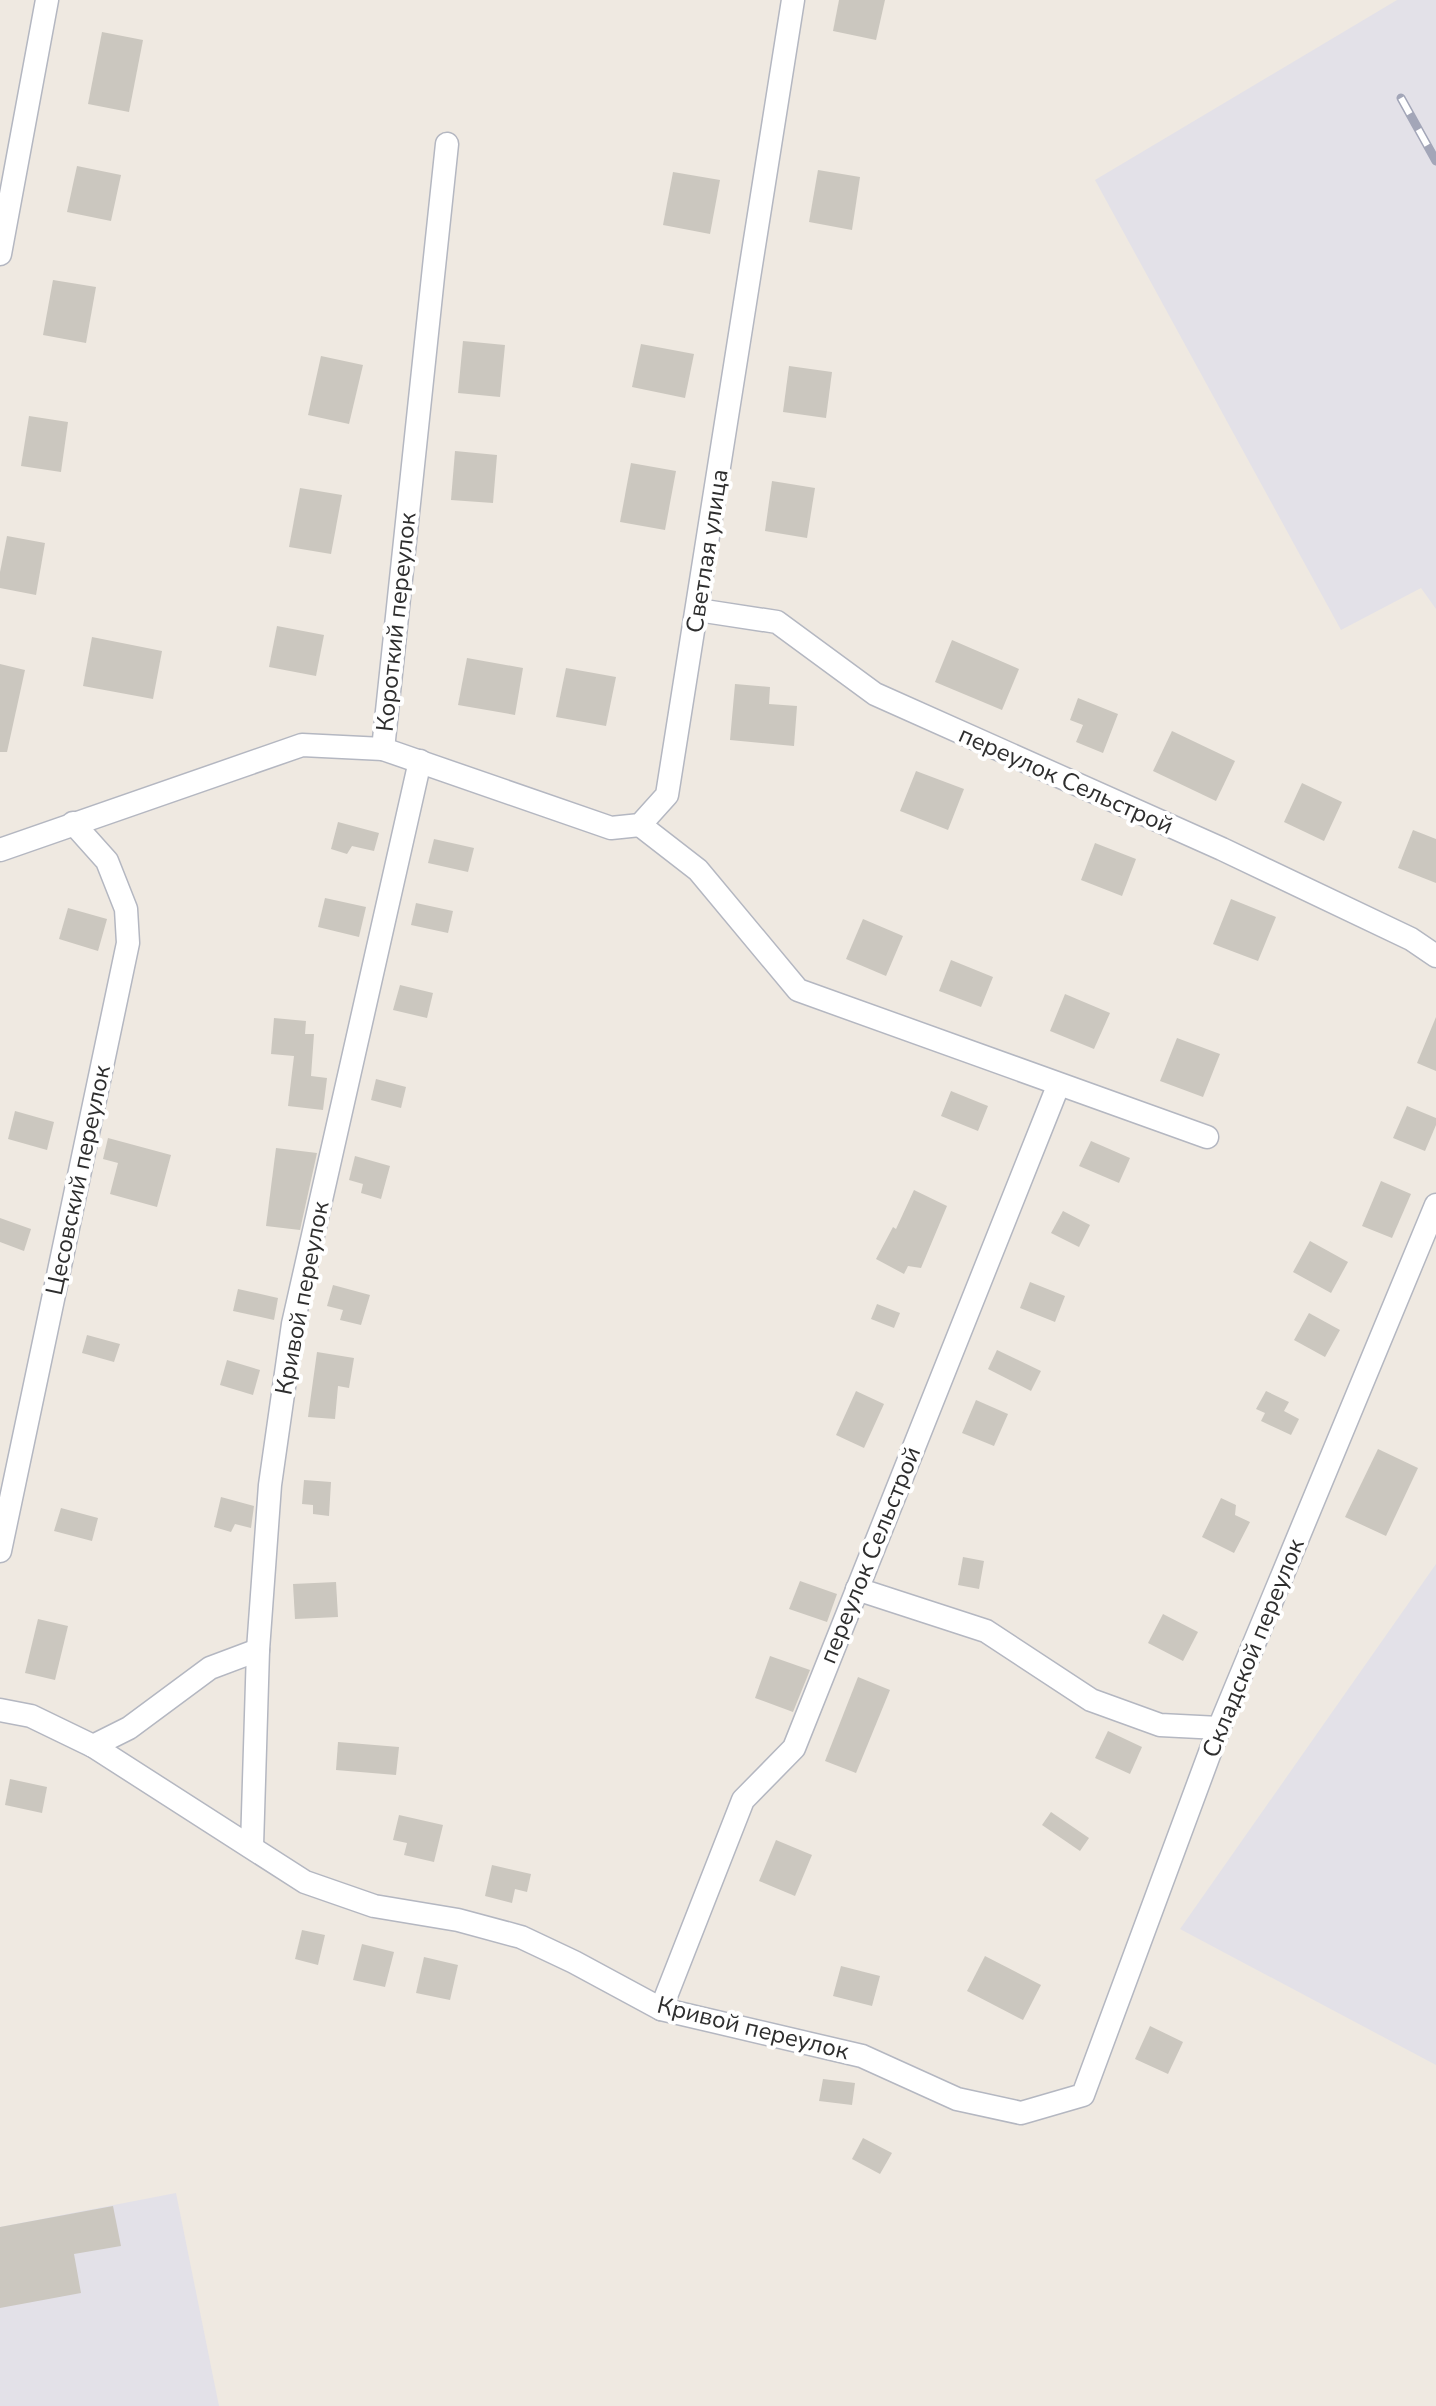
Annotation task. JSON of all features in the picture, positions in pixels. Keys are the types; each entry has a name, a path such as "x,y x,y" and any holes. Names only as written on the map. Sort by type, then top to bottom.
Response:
{"street":[{"path":"0,254 47,0"},
{"name":"Светлая улица","path":"640,825 667,795 793,0"},
{"name":"Короткий переулок","path":"0,850 302,745 383,749 447,144"},
{"name":"переулок Сельстрой","path":"698,610 777,622 875,694 1222,849 1411,939 1436,956"},
{"path":"383,749 611,828 640,825 698,870 798,990 1058,1086 1207,1137"},
{"name":"Кривой переулок","path":"252,1846 258,1650 270,1485 293,1324 420,761"},
{"name":"Цесовский переулок","path":"0,1551 128,943 126,909 107,861 73,823"},
{"name":"переулок Сельстрой","path":"661,2009 743,1800 794,1748 1058,1086"},
{"name":"Складской переулок","path":"1083,2095 1219,1728 1436,1205"},
{"path":"857,1589 986,1631 1091,1700 1160,1725 1219,1728"},
{"path":"93,1746 129,1728 210,1668 258,1650"},
{"name":"Кривой переулок","path":"0,1710 31,1716 93,1746 305,1882 374,1906 458,1920 521,1937 661,2009 862,2056 957,2099 1021,2113 1083,2095"}],"shaded area":[{"path":"1397,0 1436,0 1436,609 1421,588 1341,630 1095,180"},
{"path":"1436,1564 1436,2065 1180,1929"},
{"path":"176,2193 219,2406 0,2406 0,2227"}],"building":[{"path":"839,0 885,0 876,40 833,31"},
{"path":"102,32 143,40 129,112 88,104"},
{"path":"77,166 121,175 111,221 67,212"},
{"path":"818,170 860,177 852,230 809,222"},
{"path":"673,172 720,180 710,234 663,225"},
{"path":"53,280 96,287 86,343 43,335"},
{"path":"463,341 505,345 500,397 458,393"},
{"path":"641,344 694,354 685,398 632,387"},
{"path":"321,356 363,365 349,424 308,415"},
{"path":"789,366 832,372 826,418 783,412"},
{"path":"29,416 68,422 61,472 21,466"},
{"path":"455,451 497,455 493,503 451,500"},
{"path":"631,463 676,471 665,530 620,522"},
{"path":"772,481 815,488 807,538 765,531"},
{"path":"300,488 342,495 331,554 289,547"},
{"path":"7,536 45,543 36,595 0,588"},
{"path":"277,626 324,635 316,676 269,667"},
{"path":"92,637 162,651 153,699 83,686"},
{"path":"952,640 1019,669 1002,710 935,682"},
{"path":"467,658 523,668 515,715 458,705"},
{"path":"0,664 25,670 7,752 0,752"},
{"path":"566,668 616,677 606,726 556,717"},
{"path":"735,684 770,687 769,704 797,706 794,746 730,740"},
{"path":"1078,698 1118,714 1103,753 1076,742 1083,725 1070,720"},
{"path":"1172,731 1235,761 1216,801 1153,771"},
{"path":"916,771 964,789 948,830 900,811"},
{"path":"1302,783 1342,802 1324,841 1284,822"},
{"path":"338,822 379,833 374,851 352,846 347,854 331,849"},
{"path":"1413,830 1436,839 1436,883 1398,868"},
{"path":"434,839 474,848 468,872 428,863"},
{"path":"1095,843 1136,859 1122,896 1081,880"},
{"path":"325,898 366,907 359,937 318,927"},
{"path":"1231,899 1276,917 1258,961 1213,944"},
{"path":"416,903 453,911 448,933 411,925"},
{"path":"68,908 107,919 98,951 59,939"},
{"path":"863,919 903,936 886,976 846,959"},
{"path":"951,960 993,977 981,1007 939,991"},
{"path":"400,985 433,993 427,1018 393,1010"},
{"path":"1065,994 1110,1013 1094,1049 1050,1031"},
{"path":"1436,1017 1436,1071 1417,1063"},
{"path":"274,1018 306,1021 305,1034 314,1034 311,1076 327,1078 323,1110 288,1106 294,1056 271,1054"},
{"path":"1177,1038 1220,1054 1203,1097 1160,1081"},
{"path":"376,1079 406,1087 401,1108 371,1100"},
{"path":"951,1091 988,1106 978,1131 941,1116"},
{"path":"1407,1106 1436,1118 1425,1151 1393,1138"},
{"path":"15,1111 54,1122 47,1150 8,1139"},
{"path":"108,1138 171,1155 157,1207 110,1194 118,1163 103,1159"},
{"path":"1091,1141 1130,1158 1119,1183 1079,1166"},
{"path":"276,1148 317,1153 300,1230 266,1226"},
{"path":"355,1156 390,1166 381,1199 361,1193 363,1184 349,1180"},
{"path":"1381,1181 1411,1194 1392,1238 1362,1226"},
{"path":"914,1190 947,1206 921,1268 908,1266 904,1274 876,1259 893,1227 896,1229"},
{"path":"1063,1211 1090,1225 1079,1247 1051,1233"},
{"path":"0,1218 31,1229 24,1251 0,1242"},
{"path":"1310,1241 1348,1262 1331,1293 1293,1272"},
{"path":"1030,1282 1065,1296 1055,1322 1020,1308"},
{"path":"333,1285 370,1295 361,1325 340,1320 343,1310 327,1306"},
{"path":"238,1289 278,1298 274,1320 233,1311"},
{"path":"877,1304 900,1313 894,1328 871,1319"},
{"path":"1309,1313 1340,1330 1325,1357 1294,1340"},
{"path":"87,1335 120,1344 114,1362 82,1353"},
{"path":"997,1350 1041,1371 1031,1391 988,1369"},
{"path":"317,1352 354,1358 349,1388 338,1386 335,1419 308,1417"},
{"path":"227,1360 260,1370 253,1395 220,1385"},
{"path":"856,1391 884,1404 864,1448 836,1435"},
{"path":"1266,1391 1289,1402 1284,1411 1299,1419 1291,1435 1261,1421 1265,1413 1256,1409"},
{"path":"976,1400 1008,1414 994,1446 962,1433"},
{"path":"1378,1449 1418,1468 1386,1536 1345,1517"},
{"path":"304,1480 331,1482 329,1516 313,1514 313,1505 302,1504"},
{"path":"221,1497 254,1506 251,1528 235,1524 231,1532 214,1527"},
{"path":"1221,1498 1236,1505 1235,1515 1250,1522 1234,1553 1202,1537"},
{"path":"61,1508 98,1518 92,1541 54,1531"},
{"path":"963,1557 984,1561 979,1589 958,1585"},
{"path":"800,1581 837,1594 827,1622 789,1609"},
{"path":"336,1582 338,1617 295,1619 293,1584"},
{"path":"1163,1614 1198,1632 1183,1661 1148,1643"},
{"path":"38,1619 68,1626 55,1680 25,1673"},
{"path":"770,1656 810,1670 793,1712 755,1698"},
{"path":"858,1677 890,1690 856,1773 825,1761"},
{"path":"1108,1731 1142,1747 1130,1774 1095,1758"},
{"path":"338,1742 399,1747 396,1775 336,1770"},
{"path":"10,1779 47,1787 42,1813 5,1805"},
{"path":"1051,1812 1089,1838 1080,1851 1042,1825"},
{"path":"399,1815 443,1825 434,1862 404,1855 407,1843 393,1840"},
{"path":"776,1840 812,1855 795,1896 759,1881"},
{"path":"492,1865 531,1874 527,1892 515,1889 512,1903 485,1896"},
{"path":"302,1930 325,1935 318,1965 295,1959"},
{"path":"362,1944 394,1952 385,1987 353,1980"},
{"path":"985,1956 1041,1985 1023,2020 967,1991"},
{"path":"424,1957 458,1965 450,2000 416,1993"},
{"path":"841,1966 880,1976 872,2006 833,1996"},
{"path":"1150,2026 1183,2042 1168,2074 1135,2059"},
{"path":"823,2079 855,2083 852,2105 819,2101"},
{"path":"863,2138 892,2153 880,2174 852,2159"},
{"path":"113,2206 121,2246 74,2254 81,2293 0,2308 0,2227"}],"railway":[{"path":"1401,98 1436,161"}]}
